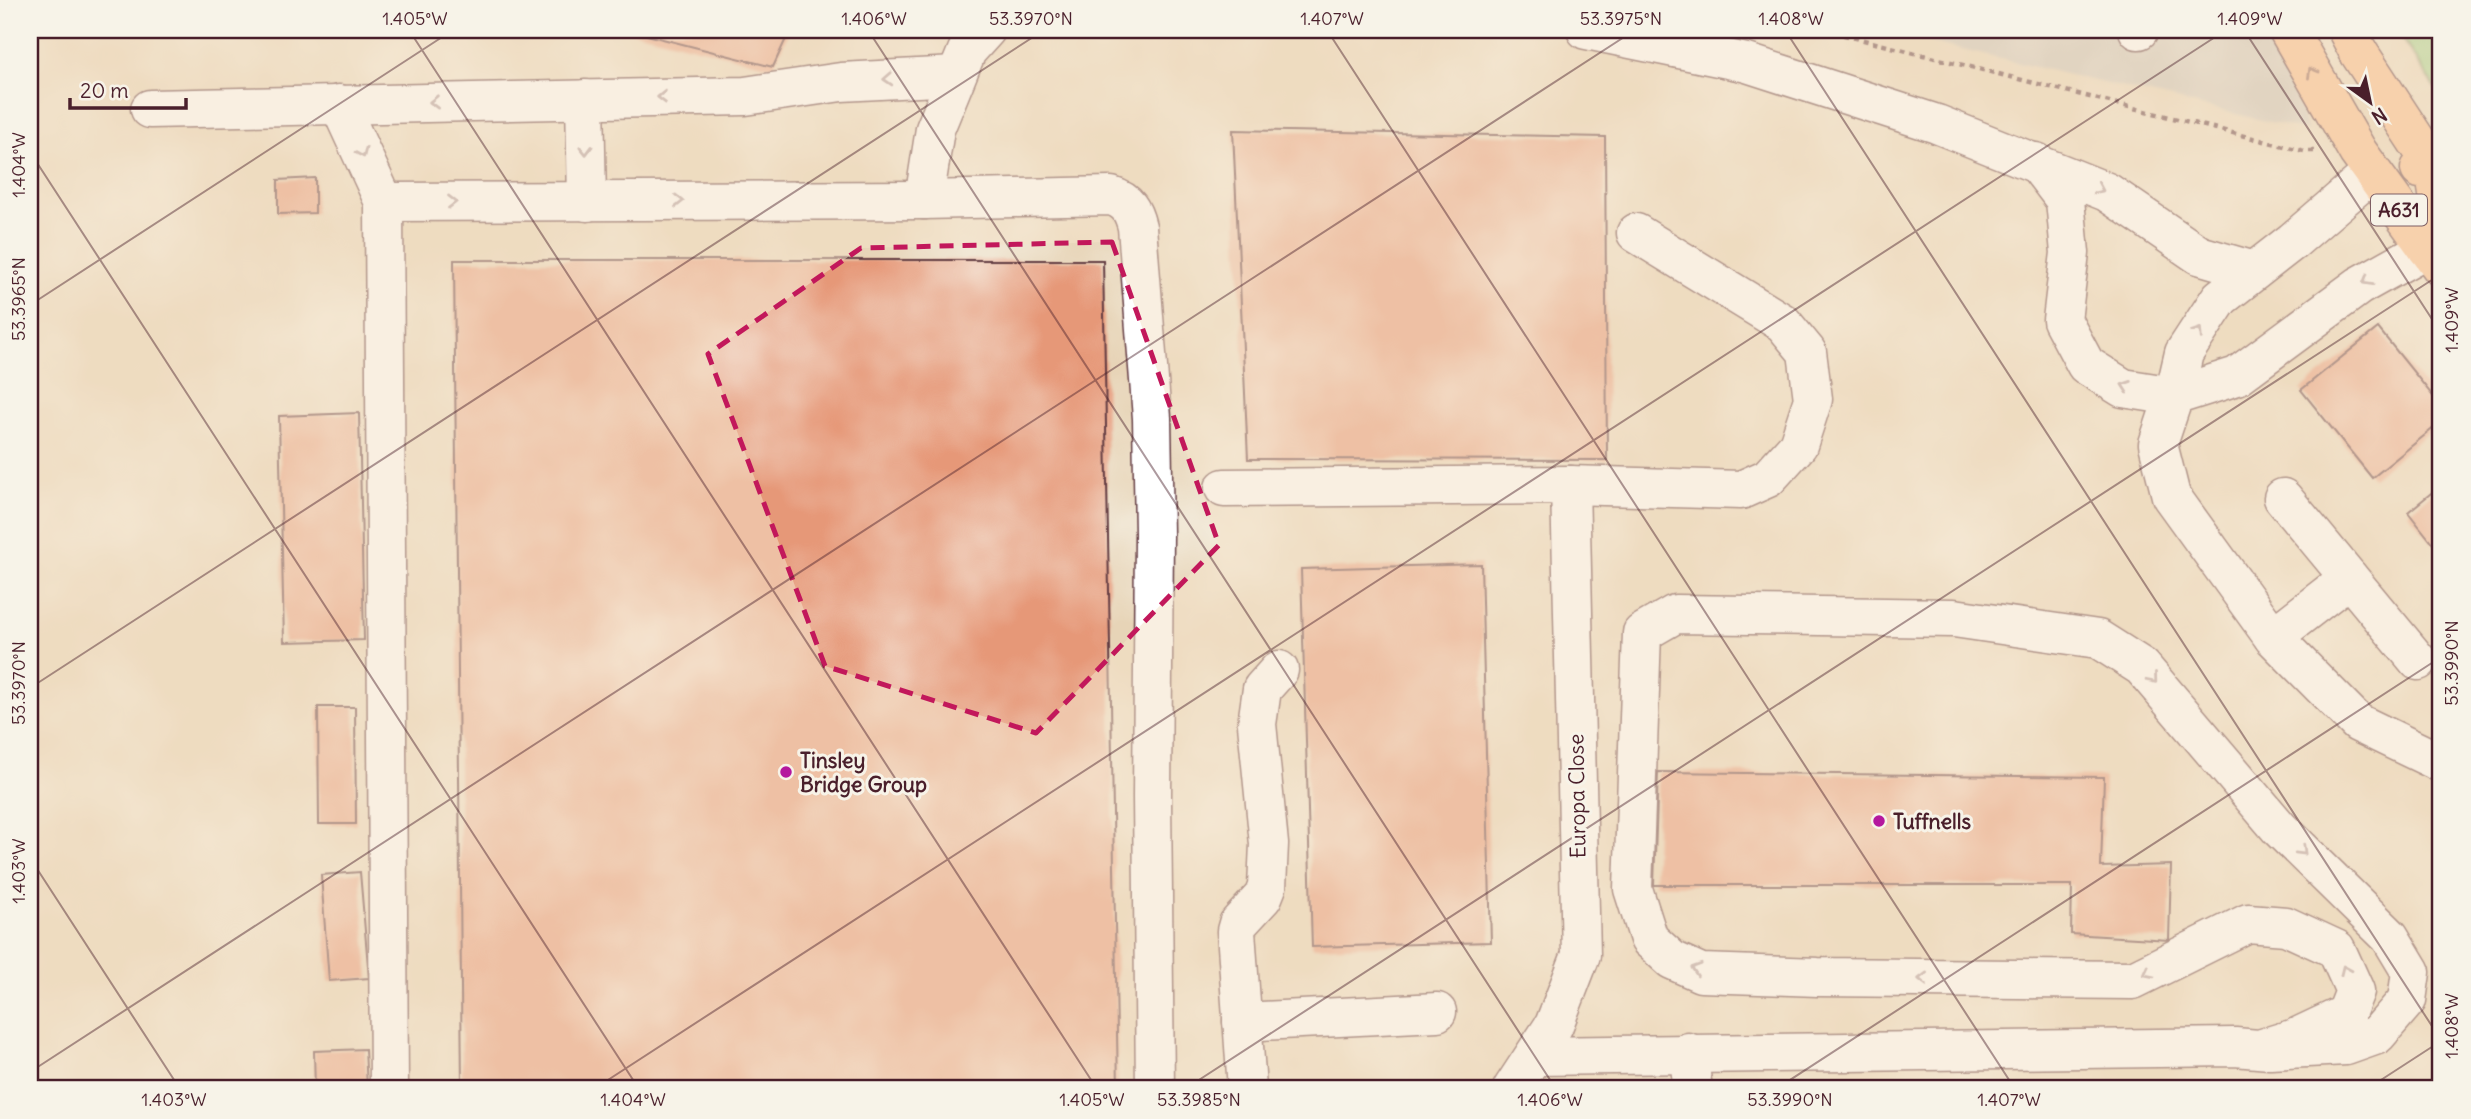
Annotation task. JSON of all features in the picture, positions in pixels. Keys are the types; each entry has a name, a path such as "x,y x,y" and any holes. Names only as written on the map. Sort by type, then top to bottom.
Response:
{"highway":[{"name":"A631","path":"2288,30 2365,163 2434,257"},
{"name":"A631","path":"2347,30 2359,53 2438,173"},
{"path":"2365,163 2438,173 2441,214 2434,257"}],"street":[{"path":"923,200 935,129 967,51 986,30"},
{"path":"1586,30 1747,63 1937,124 2107,192 2199,255 2254,271"},
{"path":"150,109 745,96 841,82 956,76"},
{"path":"585,99 587,202"},
{"path":"339,104 384,202 389,1089"},
{"path":"2036,162 2065,200 2070,253 2062,320 2086,365 2123,388 2174,396 2237,376 2359,286 2434,257"},
{"path":"2365,163 2254,271 2220,298 2184,353 2174,396 2158,444 2171,496 2273,637 2358,723 2441,763"},
{"path":"384,202 923,200 1111,196 1128,206 1134,214 1137,227 1152,418 1155,1089"},
{"path":"1224,488 1570,485 1741,490 1768,478 1798,445 1813,399 1807,352 1783,323 1636,233"},
{"name":"Europa Close","path":"1512,1089 1562,1007 1581,955 1570,485"},
{"path":"2283,498 2418,661"},
{"path":"2273,637 2349,578"},
{"path":"1535,1055 1688,1052 2247,1048 2346,1046 2377,1035 2407,1000 2411,972 2390,937 2279,828 2142,667 2098,639 1954,618 1675,614 1642,633 1633,889 1649,939 1672,960 1702,973 1818,977 2133,980 2248,923 2286,926 2336,949 2355,990 2346,1014 2295,1038 2247,1048"},
{"path":"1247,1089 1237,928 1263,897 1267,887 1269,844 1257,724 1262,689 1279,670"},
{"path":"1241,1004 1437,1012"},
{"path":"1688,1052 1693,1089"}],"path":[{"path":"1824,30 2304,151 2365,163"}],"highlighted area":[{"path":"1112,242 1219,545 1036,733 825,666 708,354 861,248"}],"shaded area":[{"path":"30,30 2441,30 2441,1089 30,1089"},
{"path":"1877,30 2270,30 2308,131"}],"green space":[{"path":"2396,30 2441,30 2441,96"}],"building":[{"path":"627,30 790,30 773,67"},
{"path":"1233,130 1605,137 1607,460 1248,459"},
{"path":"315,178 315,213 278,214 278,180"},
{"name":"Tinsley Bridge Group","path":"454,260 1103,260 1118,1089 462,1089"},
{"path":"2378,328 2441,406 2441,422 2372,478 2301,390"},
{"path":"359,413 364,640 284,642 279,416"},
{"path":"2441,485 2441,554 2408,512"},
{"path":"1481,564 1491,942 1312,947 1301,569"},
{"path":"318,707 355,707 356,824 319,824"},
{"name":"Tuffnells","path":"1658,772 2104,777 2101,867 2171,865 2169,940 2071,934 2072,885 1654,885"},
{"path":"360,872 369,978 329,981 321,875"},
{"path":"365,1049 367,1089 315,1089 314,1051"}],"place":[{"name":"Tinsley Bridge Group","path":"786,772"},
{"name":"Tuffnells","path":"1879,821"}]}
